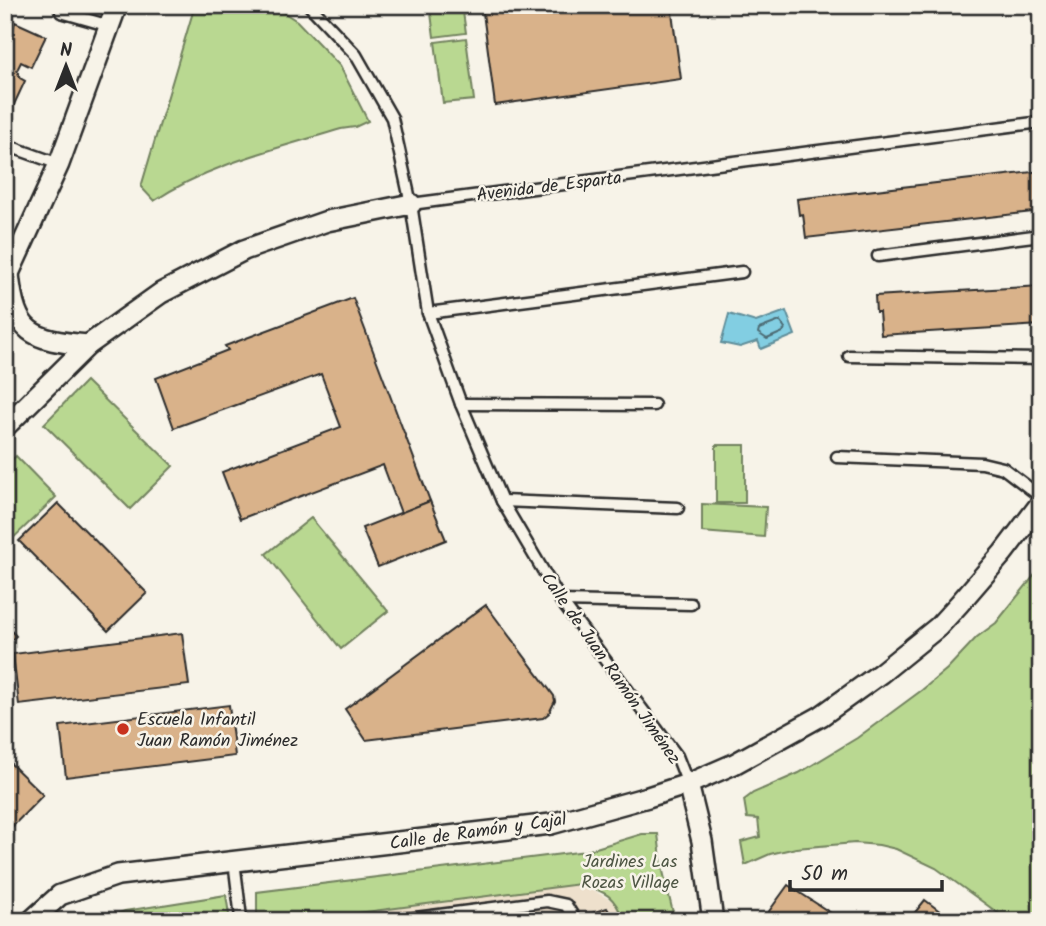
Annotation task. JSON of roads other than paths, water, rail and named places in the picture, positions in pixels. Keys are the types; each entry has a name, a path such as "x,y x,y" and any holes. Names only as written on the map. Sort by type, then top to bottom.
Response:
{"street":[{"path":"88,345 50,341 26,328 12,305 7,278 59,164 117,5"},
{"name":"Avenida de Esparta","path":"5,427 88,345 161,293 244,250 327,221 411,204"},
{"name":"Calle de Ramón y Cajal","path":"31,921 60,895 118,875 551,824 688,784 734,764 821,716 881,673 938,627 1003,553 1041,503"},
{"name":"Calle de Juan Ramón Jiménez","path":"688,784 702,841 713,921"}],"lane":[{"name":"Calle de Juan Ramón Jiménez","path":"309,5 356,55 392,118 411,204 428,313 461,404 502,501 561,601 677,756 688,784"},
{"path":"61,12 110,26"},
{"name":"Avenida de Esparta","path":"411,204 1041,122"},
{"path":"6,145 59,164"},
{"path":"878,256 1041,235"},
{"path":"428,313 742,272"},
{"path":"849,356 1041,359"},
{"path":"461,404 654,405"},
{"path":"837,457 982,463 1003,468 1041,497"},
{"path":"502,501 678,508"},
{"path":"561,601 691,604"},
{"path":"234,861 241,918"},
{"path":"392,921 547,901 566,905 576,921"}],"water":[{"path":"786,311 795,335 761,349 758,341 740,347 721,343 729,314 756,322"}],"place":[{"name":"Escuela Infantil Juan Ramón Jiménez","path":"123,729"}],"park label":[{"name":"Jardines Las Rozas Village","path":"630,871"}]}
